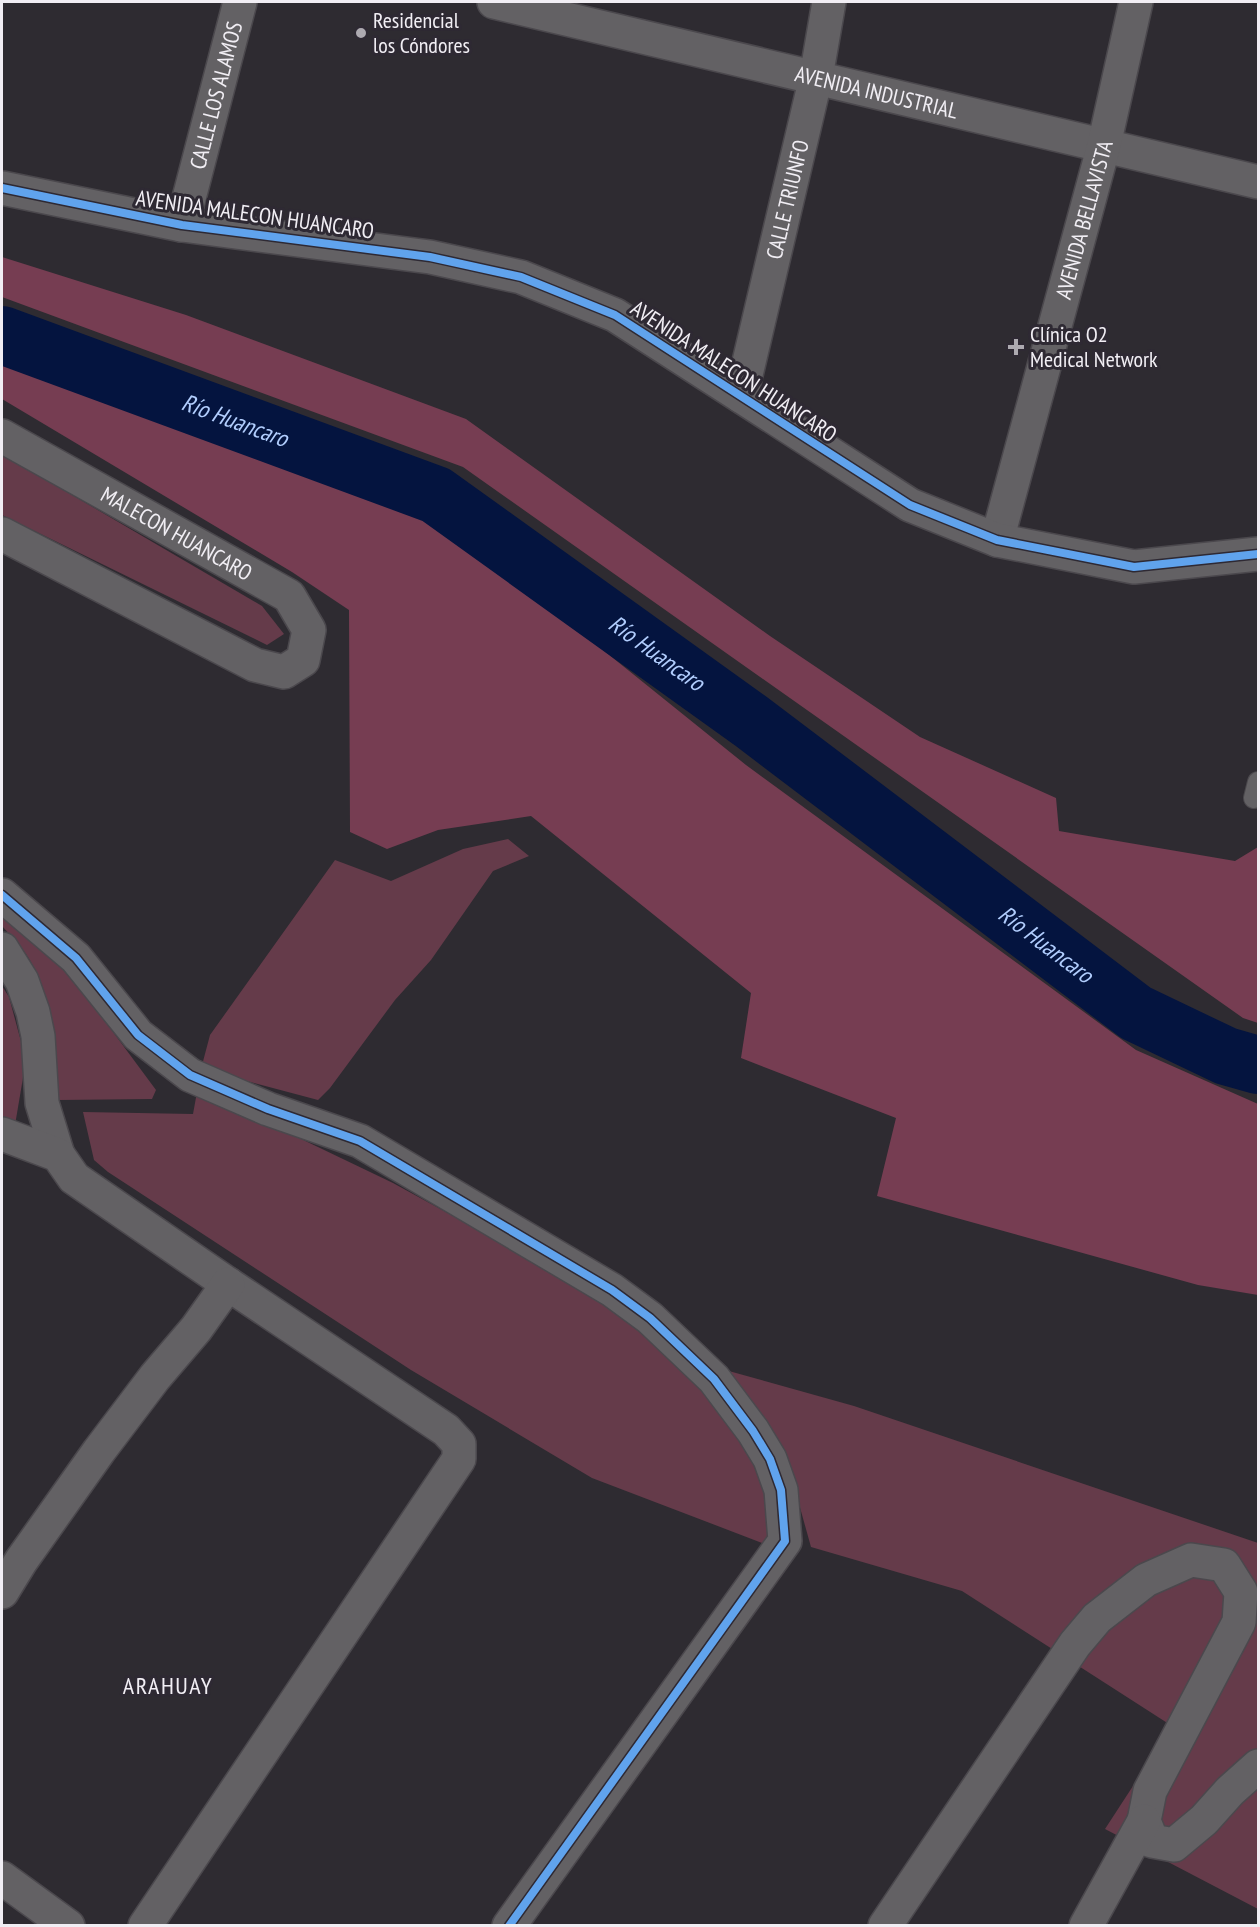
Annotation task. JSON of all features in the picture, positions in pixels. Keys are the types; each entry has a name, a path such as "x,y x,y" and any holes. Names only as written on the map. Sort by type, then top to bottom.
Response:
{"street":[{"name":"CALLE LOS ALAMOS","path":"182,225 240,2"},
{"name":"AVENIDA INDUSTRIAL","path":"494,2 530,6 816,77 1258,182"},
{"name":"CALLE TRIUNFO","path":"741,396 816,77 829,2"},
{"name":"AVENIDA BELLAVISTA","path":"997,540 1104,145 1136,2"},
{"name":"AVENIDA MALECON HUANCARO","path":"2,188 182,225 430,257 521,277 615,315 910,505 997,540 1134,567 1258,554"},
{"name":"MALECON HUANCARO","path":"2,436 290,596 309,630 303,660 284,672 255,665 2,534"},
{"path":"2,895 76,958 138,1035 190,1075 268,1110 360,1141 612,1290 670,1336 714,1379 753,1431 770,1459 781,1490 785,1541 509,1926"},
{"path":"2,949 22,981 33,1012 39,1046 42,1103 58,1155 74,1178 446,1430 459,1444 459,1459 145,1926"},
{"path":"2,1134 58,1155"},
{"path":"2,1592 21,1561 99,1451 155,1377 196,1329 228,1284"},
{"path":"885,1926 1076,1644 1097,1618 1146,1580 1191,1560 1224,1566 1241,1592 1239,1622 1150,1791 1144,1821 1086,1926"},
{"path":"1144,1821 1152,1841 1174,1845 1204,1820 1230,1791 1258,1766"},
{"path":"2,1878 68,1926"}],"shaded area":[{"path":"2,257 186,315 466,419 770,636 920,737 1056,798 1059,831 1235,861 1258,847 1258,1023 1243,1018 463,467 2,297"},
{"path":"2,350 150,405 404,505 475,547 746,765 1136,1050 1258,1104 1258,1295 1198,1285 877,1196 896,1118 741,1058 751,993 531,816 438,830 387,849 350,832 349,610 292,572 2,399"},
{"path":"2,454 262,606 284,634 267,645 2,515"},
{"path":"508,839 529,856 493,871 431,960 395,1000 330,1088 318,1100 201,1069 210,1035 335,860 391,881 463,849"},
{"path":"2,900 36,928 156,1090 152,1099 59,1100 50,1024 41,986 26,954 2,926"},
{"path":"2,986 9,997 26,1060 15,1125 2,1118"},
{"path":"197,1092 393,1183 553,1271 608,1297 705,1387 741,1434 779,1528 778,1549 592,1478 411,1370 108,1172 94,1160 83,1112 193,1114"},
{"path":"718,1368 854,1406 1258,1543 1258,1909 1105,1829 1172,1726 962,1591 811,1547 789,1468"}],"waterway":[{"name":"Río Huancaro","path":"2,335 436,495 752,722 1136,1013 1226,1056 1258,1065"}],"cycle path":[{"path":"2,188 182,225 430,257 521,277 615,315 910,505 997,540 1134,567 1258,554"},
{"path":"2,895 76,958 138,1035 190,1075 268,1109 360,1141 612,1290 650,1318 714,1379 753,1431 770,1459 781,1490 785,1541 509,1926"}],"place":[{"name":"Residencial los Cóndores","path":"361,33"},
{"name":"Clínica O2 Medical Network","path":"1016,347"}],"district":[{"name":"ARAHUAY","path":"168,1686"}]}
